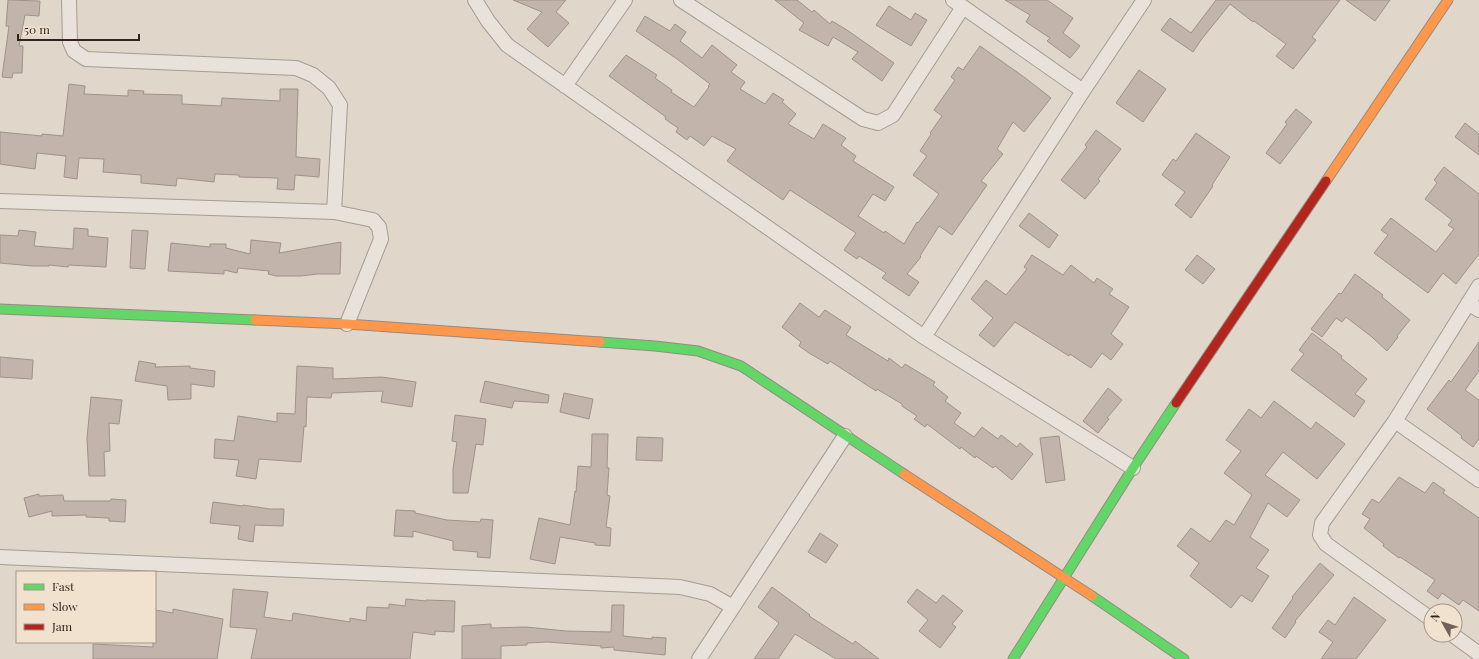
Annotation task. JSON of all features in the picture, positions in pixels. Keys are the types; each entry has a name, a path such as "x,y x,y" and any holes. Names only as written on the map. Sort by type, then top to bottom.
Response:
{"street":[{"path":"69,0 70,42 74,51 86,59 296,68 313,75 329,88 340,105 334,212"},
{"path":"475,0 488,21 507,45 924,338 1133,468"},
{"path":"565,86 625,0"},
{"path":"681,0 863,119 878,123 893,115 958,3 1083,91"},
{"path":"924,338 1083,91 1144,0"},
{"path":"1013,659 1133,468 1448,0"},
{"path":"0,201 334,212 373,220 379,226 381,239 347,324"},
{"path":"1423,613 1326,544 1320,535 1322,523 1473,306 1479,286"},
{"path":"0,309 347,324 655,346 698,351 741,366 845,436 1065,577 1184,659"},
{"path":"1395,420 1479,480"},
{"path":"699,659 845,436"},
{"path":"0,557 680,587 710,594 734,607"},
{"path":"1463,642 1479,654"}],"building":[{"path":"8,0 40,1 39,16 25,15 19,46 23,46 22,73 13,73 12,78 2,77 9,26 6,26"},
{"path":"513,0 566,0 556,12 569,23 548,47 527,29 542,12"},
{"path":"775,0 797,0 812,12 814,10 830,24 832,21 847,30 894,63 882,81 852,59 858,52 833,37 828,46 799,30 804,23"},
{"path":"1005,0 1047,0 1073,18 1063,33 1080,46 1070,58 1047,41 1050,38 1026,22 1030,15"},
{"path":"1216,0 1340,0 1312,37 1316,40 1293,69 1276,56 1286,44 1254,21 1253,22 1230,4 1193,52 1161,30 1170,18 1191,33"},
{"path":"1346,0 1390,0 1375,21"},
{"path":"889,6 911,20 915,13 927,20 911,46 876,25"},
{"path":"645,16 670,31 675,24 686,32 680,41 702,58 712,45 737,65 731,72 745,82 740,89 765,104 773,93 784,100 782,102 796,114 788,124 814,139 823,124 846,138 841,145 856,156 853,161 894,187 885,201 873,194 858,216 884,233 885,231 904,244 917,222 918,223 939,194 913,175 927,156 920,151 942,116 934,110 955,80 951,77 958,67 963,70 980,46 1051,98 1024,132 1013,122 997,149 1003,154 981,181 987,185 952,235 939,226 920,256 921,257 907,274 919,282 909,296 882,278 886,273 859,256 857,259 844,250 856,233 790,190 783,200 727,161 736,149 712,136 704,146 690,136 687,140 676,132 678,128 665,119 666,117 609,76 626,55 657,75 655,78 672,90 671,92 694,107 709,87 708,86 710,84 636,31"},
{"path":"1139,70 1166,89 1143,122 1116,103"},
{"path":"69,84 85,86 84,94 128,96 128,90 144,91 143,94 182,95 182,104 221,106 222,98 280,101 280,89 298,89 296,157 320,159 319,177 295,175 294,190 277,189 278,178 239,177 239,175 215,174 214,182 177,178 176,186 141,183 141,175 103,172 104,159 79,158 77,179 64,177 66,156 37,153 35,169 0,164 0,132 42,136 42,134 63,136"},
{"path":"1296,109 1312,122 1280,164 1266,153 1287,124 1285,122"},
{"path":"1465,123 1479,134 1479,155 1455,137"},
{"path":"1096,130 1121,149 1098,179 1100,181 1085,199 1061,180 1087,147 1085,145"},
{"path":"1196,133 1230,157 1212,185 1213,186 1191,218 1175,205 1185,192 1162,175 1173,159 1176,161"},
{"path":"1444,167 1479,194 1479,254 1456,284 1443,273 1428,293 1374,253 1388,235 1381,230 1391,218 1436,252 1454,229 1448,225 1452,220 1425,199 1437,183 1434,180"},
{"path":"1029,213 1058,235 1049,248 1019,226"},
{"path":"74,228 88,229 88,236 108,238 106,267 69,265 68,267 49,265 32,266 0,263 0,235 18,236 19,230 36,232 34,246 73,249"},
{"path":"132,230 148,231 145,269 130,268"},
{"path":"251,240 281,243 279,253 341,242 340,274 276,276 268,274 269,271 238,268 237,273 224,270 224,274 168,271 171,243 210,247 210,244 226,244 226,248 250,254"},
{"path":"1032,255 1063,275 1071,265 1094,283 1097,278 1113,289 1109,294 1129,307 1111,334 1123,344 1111,360 1102,353 1091,368 1015,322 994,347 979,335 993,318 971,299 986,280 1006,295 1027,269 1024,267"},
{"path":"1197,255 1215,269 1203,284 1185,270"},
{"path":"1355,274 1383,295 1382,297 1410,320 1387,351 1372,337 1346,317 1342,322 1336,318 1322,337 1311,329 1339,293 1341,294"},
{"path":"800,303 819,317 825,310 851,327 846,335 888,361 889,358 902,368 905,364 935,382 933,385 948,397 945,401 961,413 954,423 974,437 982,427 998,439 1001,435 1017,447 1020,443 1033,454 1012,480 995,466 993,468 976,456 975,458 961,447 960,449 927,424 925,427 914,419 917,416 902,406 902,404 877,389 876,391 830,361 828,364 809,353 799,346 801,342 782,327"},
{"path":"1312,333 1342,356 1341,358 1367,379 1355,394 1365,401 1354,417 1291,370 1304,354 1299,350"},
{"path":"1479,342 1479,371 1465,390 1479,400 1479,439 1473,447 1461,438 1462,436 1427,409 1449,380 1451,382"},
{"path":"0,357 33,360 32,379 0,377"},
{"path":"139,361 156,364 155,367 190,366 190,368 215,371 214,387 191,384 191,399 168,400 167,386 135,381"},
{"path":"297,366 333,368 333,379 382,377 416,382 412,407 381,402 383,391 332,393 331,398 307,397 306,427 304,426 301,462 259,459 256,479 236,476 239,460 214,458 215,439 234,441 238,416 277,422 277,413 295,414"},
{"path":"485,381 549,395 548,403 514,401 512,408 480,402"},
{"path":"1108,388 1122,400 1107,418 1109,419 1098,433 1083,421"},
{"path":"564,393 593,399 589,419 560,412"},
{"path":"91,397 122,400 119,424 109,423 110,451 104,452 105,476 89,476 87,438"},
{"path":"1274,401 1311,429 1316,422 1345,444 1317,479 1283,452 1265,475 1300,500 1287,517 1268,503 1250,537 1269,550 1256,568 1269,576 1252,602 1241,595 1231,608 1190,576 1199,563 1177,546 1191,528 1210,542 1226,520 1234,525 1252,495 1224,473 1241,451 1226,440 1249,409 1261,418"},
{"path":"455,415 486,419 483,445 476,444 468,493 453,493 453,469 457,442 452,441"},
{"path":"592,434 608,434 607,468 609,468 607,495 610,496 606,527 611,528 610,546 595,545 595,543 560,537 555,564 530,559 539,518 570,525 575,491 576,492 578,466 591,467"},
{"path":"1059,436 1065,480 1046,483 1040,438"},
{"path":"637,437 663,438 662,461 636,460"},
{"path":"1399,477 1425,493 1433,482 1445,490 1443,493 1479,518 1479,611 1463,600 1461,603 1456,603 1442,593 1438,599 1427,591 1435,580 1400,557 1399,558 1383,546 1384,544 1364,528 1370,519 1362,514 1372,499 1379,503"},
{"path":"39,494 39,496 63,495 64,501 110,501 111,499 126,500 125,522 109,521 109,518 86,517 86,515 52,516 52,511 29,517 24,498"},
{"path":"213,502 270,509 284,509 283,526 255,525 253,542 238,539 240,526 210,523"},
{"path":"396,510 415,511 415,513 447,520 480,522 481,519 493,520 490,558 477,557 478,552 453,550 453,541 413,531 413,537 394,536"},
{"path":"820,533 838,545 826,563 808,552"},
{"path":"1320,563 1334,575 1295,621 1296,622 1285,638 1272,628 1293,598 1292,597"},
{"path":"772,587 810,615 809,616 853,644 855,641 879,659 836,659 795,634 778,659 754,659 779,623 758,607"},
{"path":"233,589 268,592 264,617 292,621 293,613 350,622 350,618 366,621 367,607 389,608 389,604 405,606 406,599 455,601 454,632 435,631 435,635 413,632 410,659 251,659 257,629 230,627"},
{"path":"917,589 936,603 943,595 963,611 952,624 956,627 940,648 919,631 928,620 907,602"},
{"path":"1354,597 1386,620 1356,659 1321,659 1333,642 1319,632 1328,620 1335,625"},
{"path":"612,605 624,605 623,636 652,639 652,637 666,638 665,655 614,650 614,647 601,648 601,646 547,642 527,643 527,645 501,646 501,659 462,659 462,626 491,624 491,628 526,627 566,631 611,632"},
{"path":"173,609 223,619 217,659 93,659 93,644 153,647 153,643 156,643 156,610 173,613"}],"traffic: fast":[{"path":"0,309 255,320"},
{"path":"600,342 698,351 741,366 904,474"},
{"path":"1013,659 1133,468 1176,403"},
{"path":"1092,596 1184,659"}],"traffic: slow":[{"path":"1326,181 1448,0"},
{"path":"255,320 347,324 600,342"},
{"path":"904,474 1092,596"}],"traffic: jam":[{"path":"1176,403 1326,181"}]}
